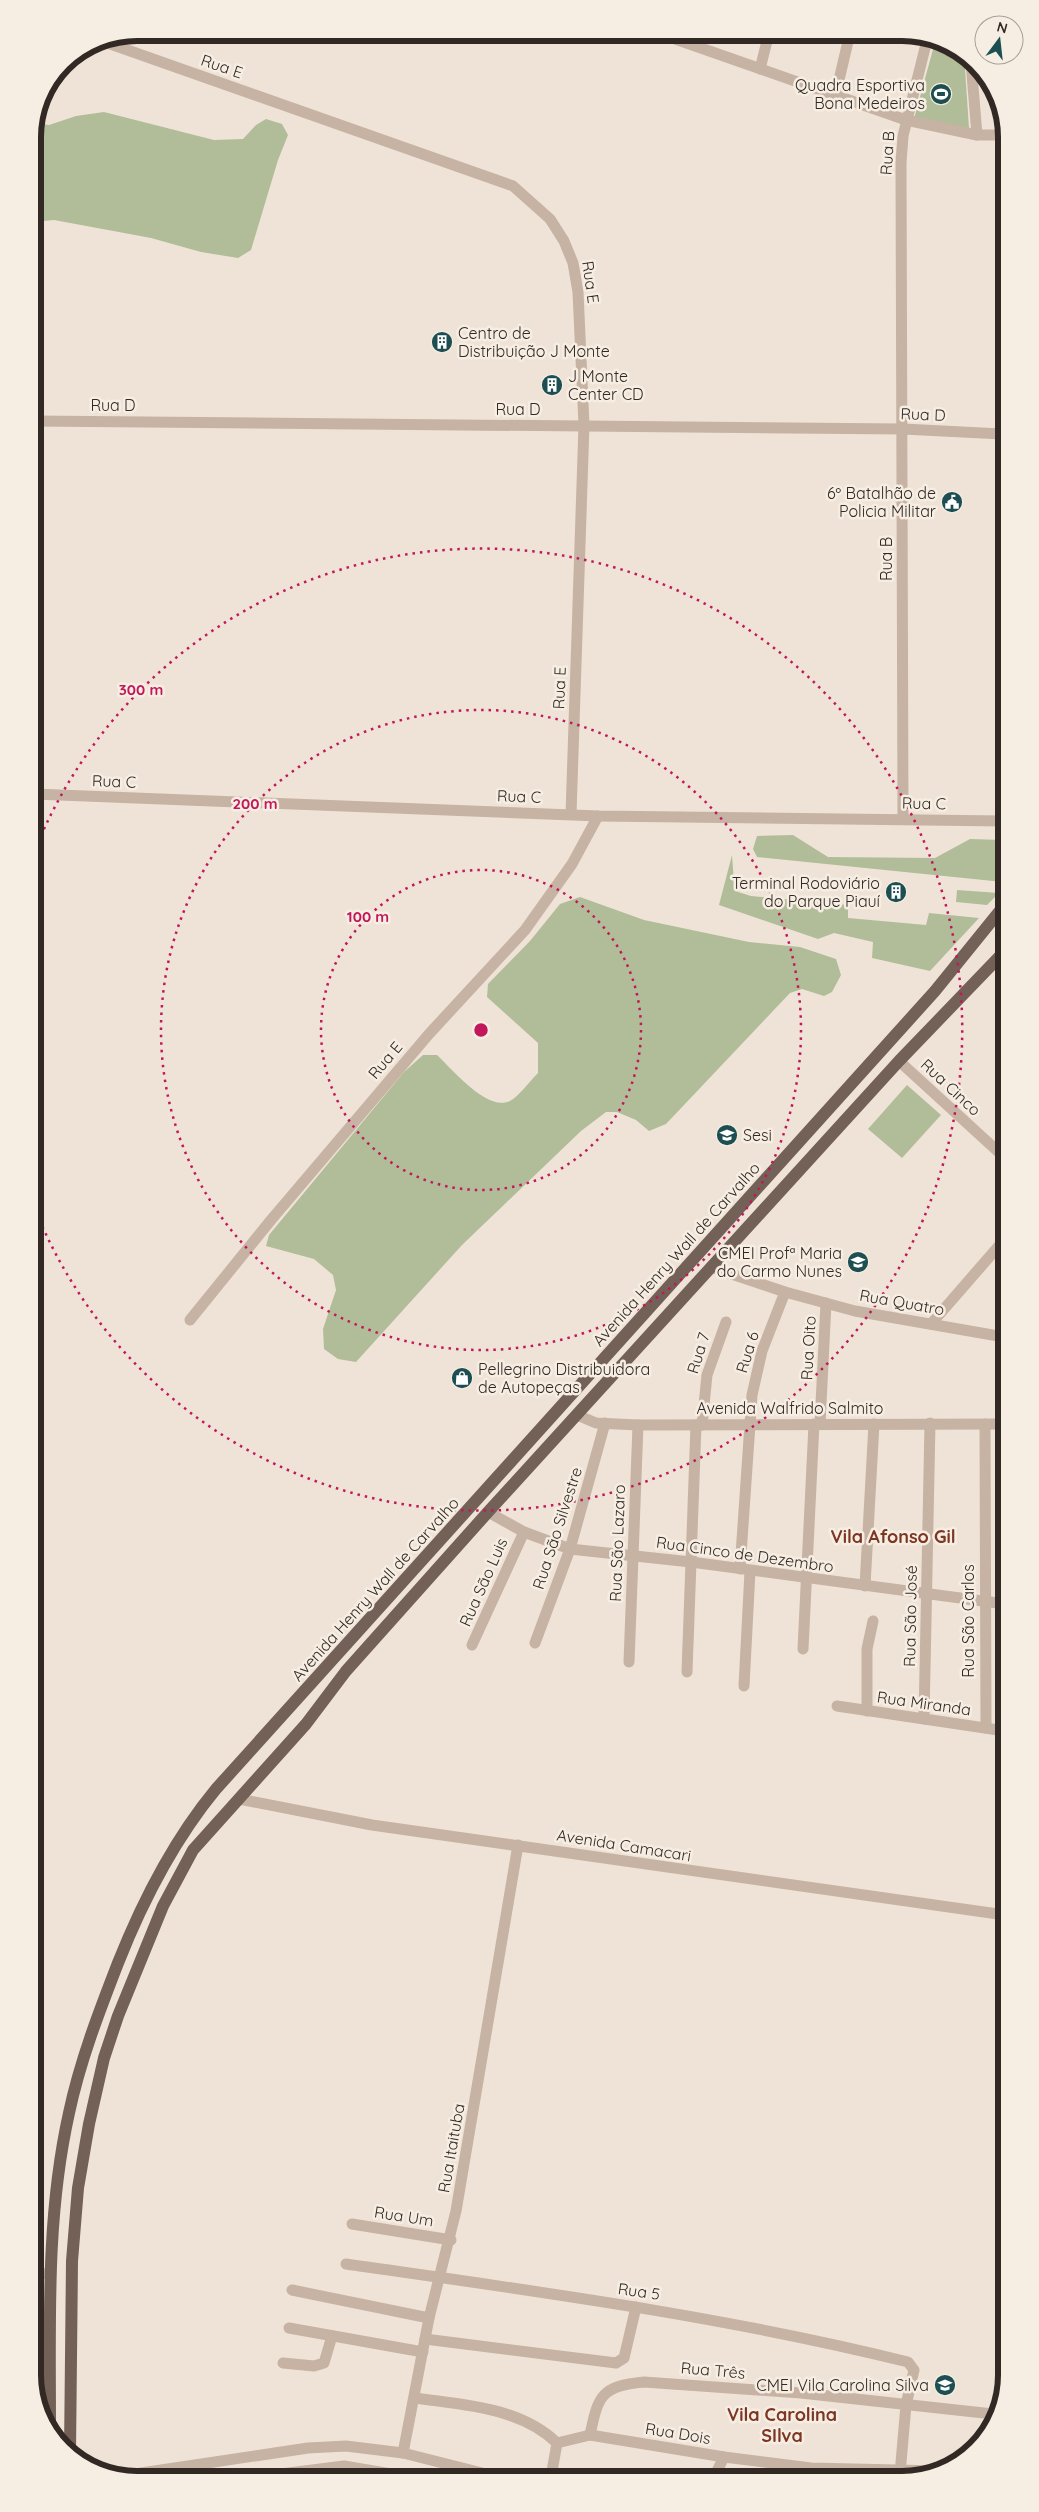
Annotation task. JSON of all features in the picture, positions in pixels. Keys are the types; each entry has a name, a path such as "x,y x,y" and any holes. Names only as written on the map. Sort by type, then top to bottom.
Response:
{"main road":[{"name":"Avenida Henry Wall de Carvalho","path":"50,2414 44,2274 67,2122 78,2076 99,2010 157,1876 193,1820 216,1790 566,1398 935,991 998,917"},
{"path":"988,970 998,956"},
{"name":"Avenida Henry Wall de Carvalho","path":"70,2444 72,2261 78,2188 88,2124 104,2058 118,2016 149,1939 184,1866 200,1841 301,1729 337,1681 505,1493 899,1060 998,959"},
{"path":"726,1222 740,1234"},
{"path":"566,1398 577,1415"},
{"path":"494,1479 505,1493"},
{"path":"283,1715 294,1719 301,1729"},
{"path":"216,1790 222,1801 236,1802"},
{"path":"99,2010 118,2016"}],"street":[{"path":"693,41 835,97 906,120 977,134 998,135"},
{"path":"760,69 767,41"},
{"path":"835,97 848,41"},
{"name":"Rua E","path":"112,45 513,186 550,219 564,241 573,263 578,292 584,425 571,814"},
{"name":"Rua B","path":"903,818 901,163 906,120 926,45"},
{"path":"972,71 977,134"},
{"name":"Rua D","path":"41,421 584,425 903,430 998,434"},
{"name":"Rua C","path":"41,794 598,816 903,818 998,821"},
{"name":"Rua E","path":"190,1320 271,1220 429,1034 525,930 572,864 598,816"},
{"name":"Rua Cinco","path":"899,1060 998,1151"},
{"path":"931,1324 998,1247"},
{"name":"Rua Quatro","path":"710,1267 785,1292 855,1311 998,1336"},
{"name":"Rua 6","path":"744,1686 745,1570 750,1408 757,1369 785,1292"},
{"name":"Rua Oito","path":"803,1649 826,1303"},
{"name":"Rua 7","path":"687,1672 699,1425 707,1375 726,1322"},
{"name":"Avenida Walfrido Salmito","path":"577,1415 590,1422 638,1425 998,1424"},
{"name":"Rua São Silvestre","path":"535,1642 570,1549 606,1423"},
{"name":"Rua São José","path":"924,1719 930,1423"},
{"path":"865,1586 874,1424"},
{"name":"Rua São Carlos","path":"985,1424 984,1601 986,1728"},
{"name":"Rua São Lazaro","path":"629,1662 638,1425"},
{"name":"Rua Cinco de Dezembro","path":"488,1512 524,1532 570,1549 691,1562 998,1603"},
{"name":"Rua São Luis","path":"472,1645 524,1532"},
{"path":"867,1711 867,1649 873,1620"},
{"name":"Rua Miranda","path":"838,1706 998,1730"},
{"name":"Avenida Camacari","path":"236,1802 372,1825 998,1915"},
{"name":"Rua Itaituba","path":"403,2453 429,2318 450,2240 518,1845"},
{"name":"Rua Um","path":"352,2224 450,2240"},
{"name":"Rua 5","path":"346,2264 636,2307 832,2344 891,2358 910,2363 914,2370 906,2405"},
{"path":"292,2290 429,2318"},
{"path":"425,2339 616,2363 624,2358 636,2307"},
{"path":"289,2328 423,2352"},
{"path":"283,2363 314,2366 324,2363 332,2336"},
{"name":"Rua Três","path":"590,2435 597,2403 609,2390 630,2383 664,2382 801,2393 990,2414"},
{"path":"415,2398 499,2412 534,2426 557,2443"},
{"path":"900,2471 906,2405"},
{"path":"557,2443 590,2435"},
{"name":"Rua Dois","path":"590,2435 724,2457 811,2468 878,2471"},
{"path":"552,2471 557,2443"},
{"path":"155,2471 320,2447 363,2447 403,2453 463,2471"},
{"path":"717,2471 724,2457"},
{"path":"304,2471 344,2466 371,2471"}],"green space":[{"path":"934,47 950,54 965,65 969,128 914,119"},
{"path":"104,112 214,140 243,139 256,125 266,119 282,124 288,135 278,160 251,250 238,258 201,252 151,238 54,220 41,221 42,124 49,125 76,116"},
{"path":"793,835 828,857 935,858 970,839 998,840 998,881 757,857 753,849 757,836"},
{"path":"732,855 734,882 738,892 751,896 848,905 848,918 926,925 929,913 979,918 930,971 872,958 873,942 834,933 818,939 719,905"},
{"path":"957,890 998,893 987,905 956,902"},
{"path":"580,897 644,920 749,942 800,947 836,959 841,975 832,992 824,996 802,989 790,993 666,1124 649,1131 636,1120 617,1112 606,1112 581,1131 462,1245 356,1362 338,1359 324,1349 323,1329 336,1290 333,1275 314,1259 266,1246 269,1235 404,1072 423,1055 437,1055 461,1079 481,1095 491,1100 501,1103 510,1101 517,1096 538,1073 538,1043 487,997 488,984 530,941 560,904"},
{"path":"907,1085 941,1115 902,1158 868,1129"}],"place":[{"name":"Quadra Esportiva Bona Medeiros","path":"941,94"},
{"name":"Centro de Distribuição J Monte","path":"442,342"},
{"name":"J Monte Center CD","path":"552,385"},
{"name":"6º Batalhão de Policia Militar","path":"952,502"},
{"name":"Terminal Rodoviário do Parque Piauí","path":"896,892"},
{"name":"Sesi","path":"727,1135"},
{"name":"CMEI Profª Maria do Carmo Nunes","path":"858,1262"},
{"name":"Pellegrino Distribuidora de Autopeças","path":"462,1378"},
{"name":"CMEI Vila Carolina Silva","path":"945,2385"}],"district":[{"name":"Vila Afonso Gil","path":"893,1537"},
{"name":"Vila Carolina SIlva","path":"782,2425"}]}
